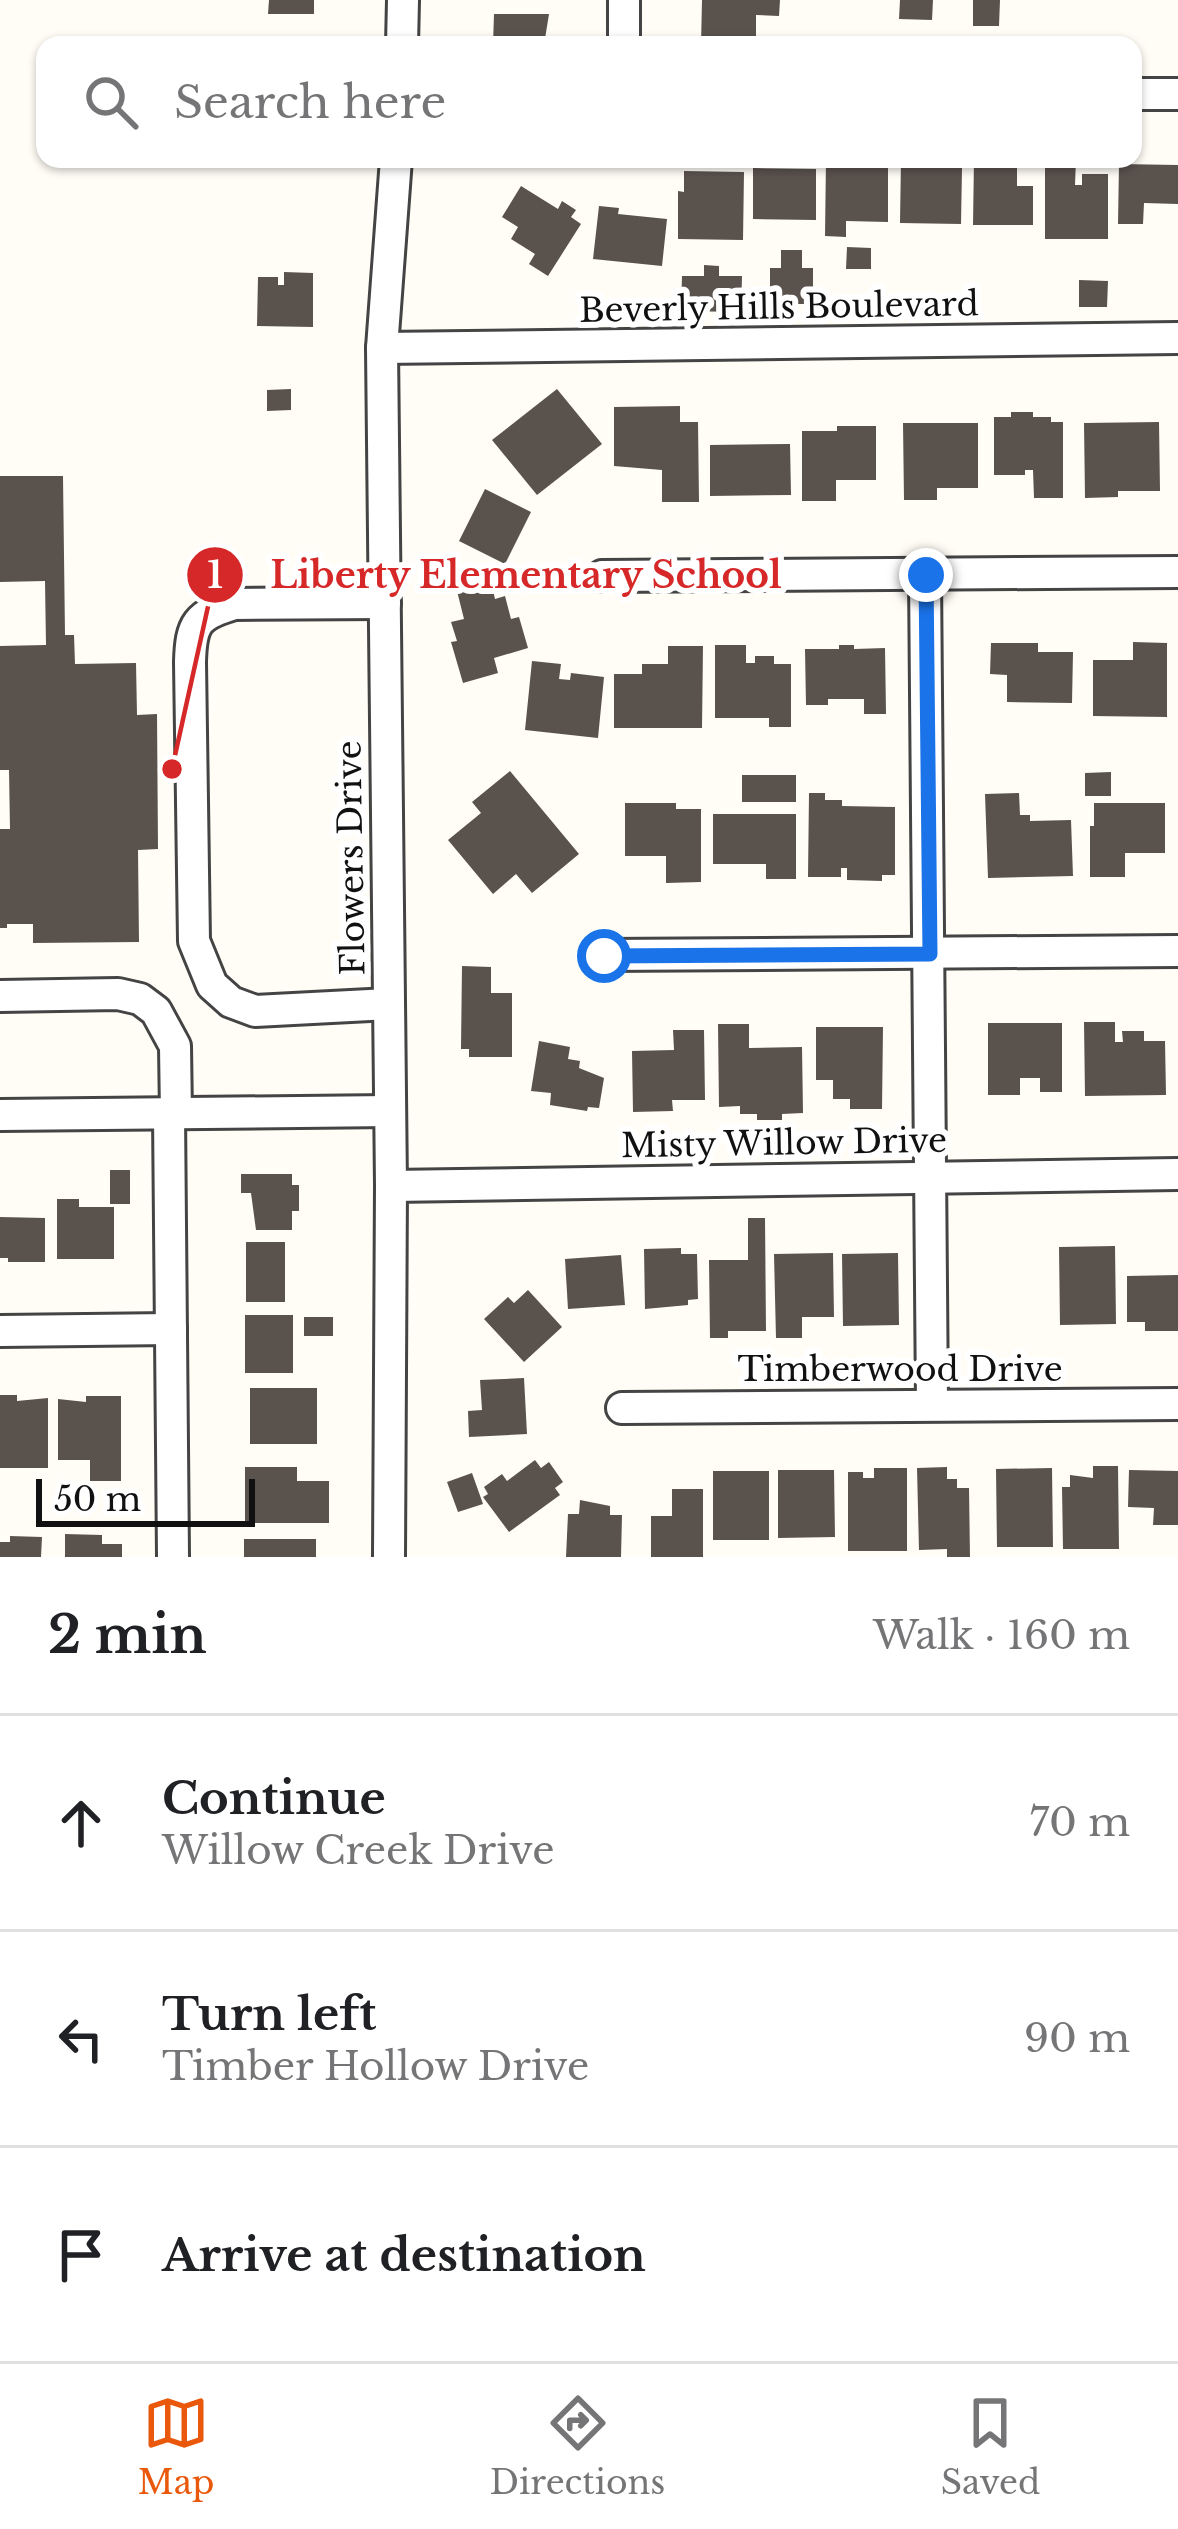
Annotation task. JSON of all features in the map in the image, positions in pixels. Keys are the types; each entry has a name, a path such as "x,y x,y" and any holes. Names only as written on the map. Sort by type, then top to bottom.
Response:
{"street":[{"path":"402,36 403,0"},
{"path":"624,0 624,36"},
{"path":"1142,94 1178,94"},
{"name":"Flowers Drive","path":"389,1557 392,1186 382,348 395,168"},
{"name":"Beverly Hills Boulevard","path":"382,348 1178,338"},
{"path":"602,576 1178,572"},
{"path":"926,575 932,1404"},
{"path":"385,604 234,604 197,621 190,640 190,662 194,941 212,985 231,1002 255,1011 389,1004"},
{"path":"604,956 1178,951"},
{"path":"0,996 118,994 140,999 156,1011 175,1046 172,1557"},
{"path":"0,1115 390,1111"},
{"name":"Misty Willow Drive","path":"392,1186 1178,1174"},
{"path":"0,1331 171,1328"},
{"name":"Timberwood Drive","path":"622,1408 1178,1404"}],"building":[{"path":"269,0 314,0 314,14 268,14"},
{"path":"702,0 780,0 779,16 756,15 756,36 701,36"},
{"path":"900,0 933,0 932,20 899,19"},
{"path":"973,0 1000,0 999,26 973,26"},
{"path":"494,14 549,14 545,36 493,36"},
{"path":"1178,165 1178,204 1144,203 1143,224 1118,224 1119,168"},
{"path":"753,168 816,169 816,220 753,219"},
{"path":"826,168 888,168 888,222 846,221 846,237 825,236"},
{"path":"901,168 962,168 961,224 900,223"},
{"path":"974,168 1017,168 1017,186 1033,186 1033,225 973,225"},
{"path":"1045,168 1076,168 1075,185 1082,185 1082,174 1108,174 1108,239 1045,239"},
{"path":"684,171 744,172 743,240 678,239 678,191 684,192"},
{"path":"521,186 558,209 562,201 576,210 571,217 581,224 548,276 529,264 535,254 511,239 518,227 502,217"},
{"path":"599,206 619,208 618,214 667,219 662,266 593,259"},
{"path":"847,247 871,248 871,269 846,269"},
{"path":"781,250 802,250 802,268 813,268 813,304 770,304 770,268 781,268"},
{"path":"704,265 719,266 719,276 742,276 741,312 681,311 682,276 704,276"},
{"path":"284,272 313,273 313,327 257,326 258,277 278,277 278,285 284,285"},
{"path":"1079,280 1108,281 1107,307 1079,307"},
{"path":"291,389 291,410 267,411 267,390"},
{"path":"557,389 602,444 537,495 492,440"},
{"path":"680,406 680,422 698,422 699,502 662,502 662,470 614,466 614,407"},
{"path":"1011,412 1033,412 1033,417 1063,422 1063,498 1034,498 1033,470 1025,470 1025,475 994,475 994,417 1011,417"},
{"path":"1159,422 1160,491 1118,491 1118,497 1085,498 1084,423"},
{"path":"903,423 978,423 978,488 937,488 937,500 904,500"},
{"path":"837,426 876,426 876,480 836,480 836,501 802,501 802,431 837,431"},
{"path":"790,444 791,495 710,496 710,445"},
{"path":"0,476 63,476 65,635 74,635 75,664 136,663 137,715 157,714 158,849 138,850 139,942 33,943 33,924 0,928 0,829 10,829 9,770 0,770 0,646 46,645 45,581 0,582"},
{"path":"485,489 531,512 505,564 459,541"},
{"path":"491,582 495,599 505,596 511,619 519,617 528,648 494,658 498,673 463,683 451,642 457,641 451,622 464,619 457,591"},
{"path":"1133,642 1167,643 1167,717 1093,716 1093,660 1133,660"},
{"path":"991,643 1038,643 1038,652 1073,652 1072,703 1007,702 1007,675 990,674"},
{"path":"715,645 746,645 746,663 755,663 755,656 774,656 774,664 791,664 791,727 769,727 769,718 715,718"},
{"path":"839,645 885,648 886,714 864,714 864,699 828,699 828,705 806,705 805,649 839,649"},
{"path":"668,646 703,646 702,728 614,728 614,674 642,674 642,664 668,664"},
{"path":"532,661 561,664 559,679 570,680 571,673 604,677 598,738 525,730"},
{"path":"510,771 579,854 532,893 516,874 493,894 448,840 481,813 472,802"},
{"path":"1111,772 1111,796 1085,796 1085,773"},
{"path":"742,775 796,775 796,802 742,802"},
{"path":"809,793 825,793 825,800 842,800 842,806 895,807 895,875 882,875 882,881 847,880 847,868 841,868 841,877 808,877"},
{"path":"1019,793 1020,815 1030,815 1030,821 1071,820 1073,876 988,878 985,794"},
{"path":"625,803 676,803 676,809 701,809 701,882 666,883 666,856 625,856"},
{"path":"1094,803 1165,803 1165,853 1125,853 1125,877 1090,877"},
{"path":"713,814 796,814 796,879 766,879 766,864 713,864"},
{"path":"462,966 491,967 491,993 512,993 512,1057 469,1057 469,1049 461,1049"},
{"path":"1084,1022 1115,1022 1115,1042 1123,1042 1122,1031 1144,1031 1144,1041 1165,1041 1166,1095 1085,1096"},
{"path":"988,1023 1062,1023 1062,1092 1040,1092 1040,1078 1020,1078 1020,1095 988,1095"},
{"path":"718,1024 749,1024 749,1048 802,1047 803,1113 782,1114 782,1120 757,1120 757,1114 740,1114 740,1106 719,1107"},
{"path":"816,1027 883,1027 882,1109 850,1109 850,1099 833,1099 833,1080 816,1080"},
{"path":"673,1030 704,1030 705,1100 672,1100 673,1111 633,1112 632,1051 674,1050"},
{"path":"539,1041 570,1047 568,1059 580,1061 579,1068 604,1078 599,1108 588,1107 587,1111 550,1105 551,1093 531,1091"},
{"path":"110,1170 130,1170 130,1204 110,1204"},
{"path":"241,1174 292,1174 292,1185 299,1185 299,1211 292,1211 292,1230 256,1230 251,1193 241,1193"},
{"path":"57,1199 79,1199 79,1207 114,1207 114,1259 57,1259"},
{"path":"0,1217 45,1218 45,1262 0,1258"},
{"path":"748,1218 765,1218 766,1331 728,1331 728,1338 710,1338 709,1260 748,1260"},
{"path":"246,1242 285,1242 285,1302 246,1302"},
{"path":"1115,1246 1116,1324 1060,1325 1059,1247"},
{"path":"681,1248 681,1254 697,1254 698,1299 688,1300 688,1305 645,1309 644,1249"},
{"path":"833,1253 834,1317 802,1317 802,1338 776,1338 774,1254"},
{"path":"898,1253 899,1325 843,1326 842,1254"},
{"path":"621,1255 625,1305 568,1309 565,1259"},
{"path":"1178,1275 1178,1331 1145,1331 1145,1322 1127,1322 1127,1276"},
{"path":"528,1290 562,1327 524,1362 484,1319 508,1297 514,1303"},
{"path":"245,1315 293,1315 293,1373 245,1373"},
{"path":"304,1317 333,1317 333,1336 304,1336"},
{"path":"524,1378 527,1434 469,1437 468,1411 482,1410 480,1380"},
{"path":"250,1388 317,1388 317,1444 250,1444"},
{"path":"0,1395 17,1395 17,1401 48,1398 48,1468 0,1468"},
{"path":"86,1396 121,1396 121,1481 90,1481 90,1460 58,1460 58,1399 86,1402"},
{"path":"535,1460 541,1468 549,1462 563,1482 555,1488 560,1495 509,1532 483,1497 488,1494 484,1487 502,1474 507,1481"},
{"path":"1093,1466 1118,1466 1119,1549 1063,1549 1062,1487 1070,1487 1070,1475 1093,1478"},
{"path":"245,1467 297,1467 297,1481 329,1481 329,1523 245,1523"},
{"path":"947,1467 947,1479 957,1479 957,1488 969,1488 970,1557 947,1557 947,1549 919,1550 917,1468"},
{"path":"874,1468 907,1468 907,1551 848,1551 848,1472 874,1478"},
{"path":"1052,1468 1053,1547 997,1547 996,1469"},
{"path":"778,1470 834,1470 835,1537 778,1538"},
{"path":"1129,1470 1178,1471 1178,1525 1153,1525 1154,1508 1128,1507"},
{"path":"713,1471 769,1471 769,1540 713,1540"},
{"path":"472,1473 483,1504 458,1512 447,1482"},
{"path":"672,1489 703,1489 703,1557 651,1557 651,1516 672,1516"},
{"path":"580,1500 610,1506 610,1515 622,1515 621,1557 566,1557 568,1514 579,1514"},
{"path":"65,1534 102,1535 102,1544 122,1544 122,1557 65,1557"},
{"path":"10,1536 42,1537 41,1557 0,1557 0,1542 10,1542"},
{"path":"244,1539 316,1539 316,1557 244,1557"}],"place":[{"name":"Liberty Elementary School","path":"172,769"}],"route":[{"path":"604,956 930,954 926,575"}]}
